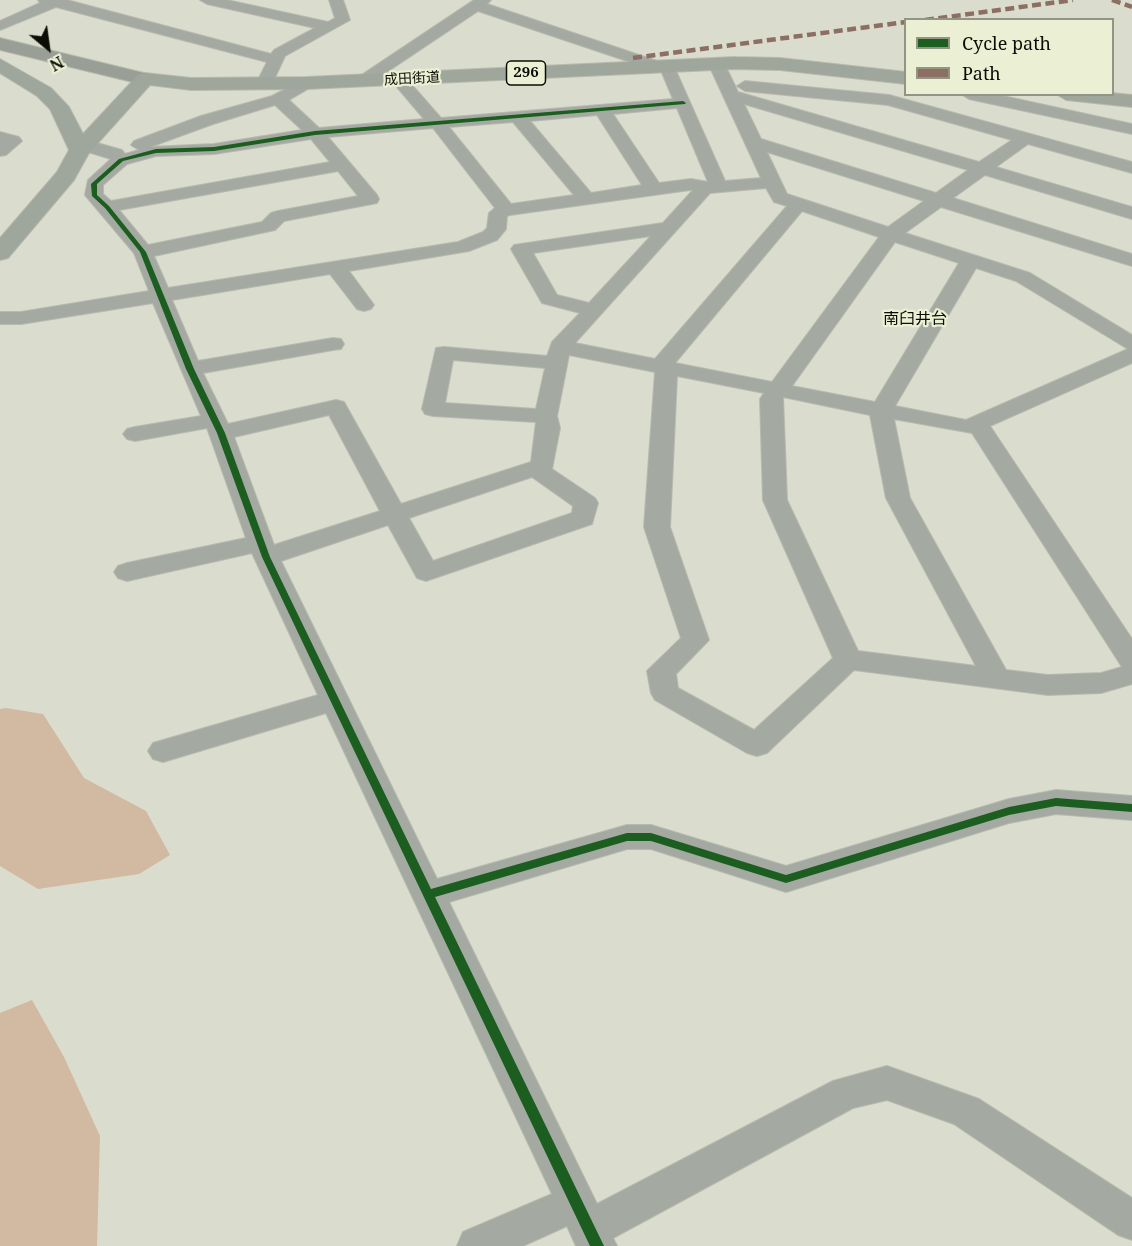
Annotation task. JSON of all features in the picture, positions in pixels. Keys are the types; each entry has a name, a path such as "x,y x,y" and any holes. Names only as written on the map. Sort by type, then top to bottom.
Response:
{"highway":[{"name":"成田街道","path":"145,79 191,84 307,83 716,63 780,64 900,78"},
{"path":"0,65 44,92 59,107 82,148"},
{"path":"0,253 66,175 82,148 145,79"},
{"path":"1085,96 1132,101"}],"street":[{"path":"207,0 330,27"},
{"path":"264,84 279,53 344,20 336,0"},
{"path":"0,26 53,1 276,60"},
{"path":"363,81 481,3 660,65 683,103 712,188"},
{"path":"0,44 145,79"},
{"path":"0,55 145,79"},
{"path":"716,63 780,198 1023,277 1132,344"},
{"path":"889,100 900,78"},
{"path":"399,80 437,123 506,210"},
{"path":"307,83 278,99 207,120 119,157 94,184 94,195 107,207 143,252 190,369 218,426 264,550 588,1226"},
{"path":"728,89 889,100 1132,168"},
{"path":"728,89 982,169 1132,213"},
{"path":"978,96 1132,129"},
{"path":"143,252 268,226 278,217 370,199 315,133 278,99"},
{"path":"82,148 119,157 156,151 229,148 315,133 683,103"},
{"path":"602,109 654,190"},
{"path":"517,116 587,199"},
{"path":"0,137 13,141 0,152"},
{"path":"848,660 775,500 771,399 891,234 1025,138"},
{"path":"755,143 1132,260"},
{"path":"107,207 344,165"},
{"path":"0,318 21,318 462,247 490,236 496,229 498,213 506,210 691,184 712,188 772,182"},
{"path":"127,572 264,550 394,514 542,466 548,428 546,416 558,355 593,310 667,228 712,188"},
{"path":"798,205 663,368 657,527 695,640 661,671 665,693 757,745 848,660"},
{"path":"593,310 549,299 521,249 667,228"},
{"path":"971,260 881,410 898,498 998,680"},
{"path":"336,268 363,305"},
{"path":"190,369 333,344"},
{"path":"546,416 433,409 444,353 558,355 663,368 777,388 969,427 1132,355"},
{"path":"135,435 218,426 336,407 426,572 583,518 586,503 534,468"},
{"path":"977,423 1132,661"},
{"path":"848,660 1048,685 1101,683 1132,674"},
{"path":"163,752 335,700"},
{"path":"430,894 627,837 651,837 786,879 1009,811 1056,802 1132,808"},
{"path":"477,1246 588,1226 846,1092 887,1083 966,1111 1132,1221"}],"shaded area":[{"path":"0,709 43,714 84,778 146,811 170,855 139,874 38,889 0,866"},
{"path":"32,1000 64,1057 100,1136 97,1246 0,1246 0,1013"}],"marked path":[{"path":"940,18 1073,0"},
{"path":"1112,0 1132,7"},
{"path":"633,58 904,22"}],"cycle path":[{"path":"597,1246 266,557 221,433 190,369 143,252 107,207 94,195 94,184 121,160 156,151 214,149 315,133 683,103"},
{"path":"430,894 627,837 651,837 786,879 1009,811 1056,802 1132,808"}],"district":[{"name":"南臼井台","path":"915,319"}]}
